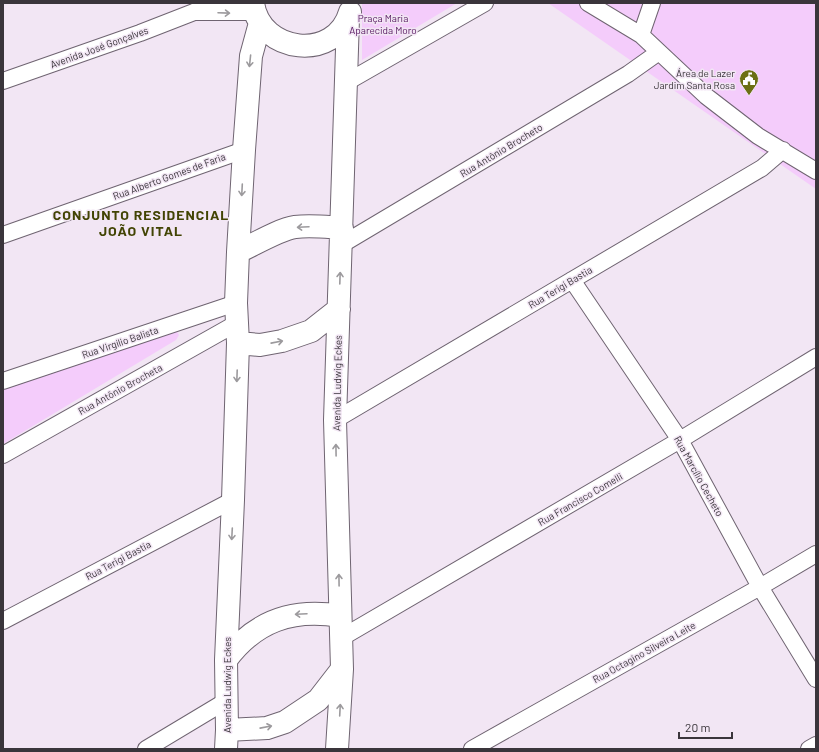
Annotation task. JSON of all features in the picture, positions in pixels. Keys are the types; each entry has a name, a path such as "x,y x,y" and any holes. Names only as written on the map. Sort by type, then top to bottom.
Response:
{"main road":[{"name":"Avenida Ludwig Eckes","path":"337,749 342,669 335,420 350,10"},
{"path":"256,13 268,33 283,42 296,46 313,45 330,39 338,32 350,10"},
{"name":"Avenida Ludwig Eckes","path":"227,740 226,660 234,500 238,252 251,56 256,13"},
{"path":"238,252 294,227 318,226 341,237"},
{"path":"237,323 260,345 282,341 311,331 339,309"},
{"path":"226,660 236,647 261,627 291,615 324,613 340,616"},
{"path":"227,740 285,722 318,700 342,669"}],"street":[{"name":"Avenida José Gonçalves","path":"3,81 140,33 194,12 210,3"},
{"path":"347,82 485,3"},
{"path":"588,3 641,35 706,96 758,136 816,171"},
{"path":"641,35 652,3"},
{"name":"Avenida José Gonçalves","path":"194,12 256,13"},
{"name":"Rua Antônio Brocheto","path":"341,237 628,74 659,52"},
{"name":"Rua Alberto Gomes de Faria","path":"3,235 244,150"},
{"name":"Rua Terigi Bastia","path":"335,420 762,168 783,150"},
{"name":"Rua Marcílio Cecheto","path":"572,280 680,440 760,587 816,679"},
{"name":"Rua Virgílio Balista","path":"3,381 237,323"},
{"name":"Rua Antônio Brocheta","path":"3,455 237,323"},
{"name":"Rua Francisco Comelli","path":"341,638 680,440 816,357"},
{"name":"Rua Terigi Bastia","path":"3,621 234,500"},
{"name":"Rua Octagino Silveira Leite","path":"472,749 816,554"},
{"path":"146,749 226,701"},
{"path":"809,749 816,745"}],"green space":[{"name":"Praça Maria Aparecida Moro","path":"362,3 457,3 362,60"},
{"name":"Área de Lazer Jardim Santa Rosa","path":"548,3 816,3 816,189"},
{"path":"176,330 179,335 176,340 3,444 3,388"}],"place":[{"name":"Área de Lazer Jardim Santa Rosa","path":"749,96"}],"district":[{"name":"CONJUNTO RESIDENCIAL JOÃO VITAL","path":"141,222"}]}
